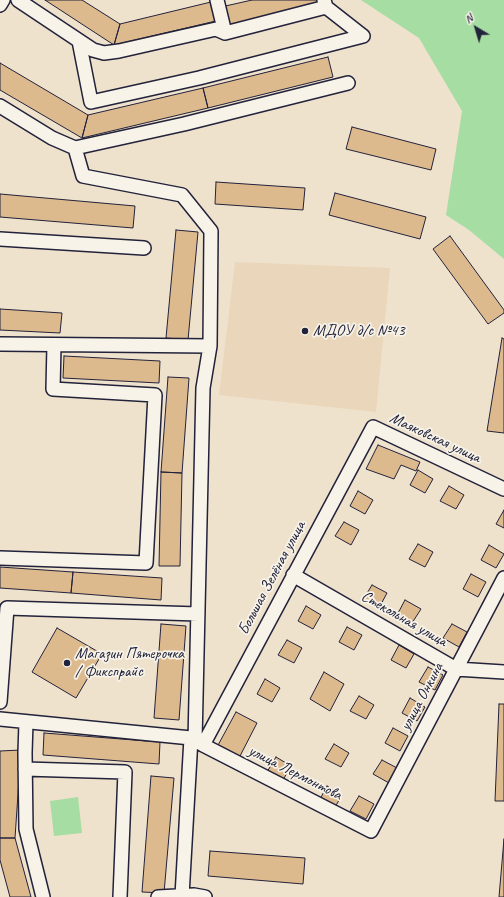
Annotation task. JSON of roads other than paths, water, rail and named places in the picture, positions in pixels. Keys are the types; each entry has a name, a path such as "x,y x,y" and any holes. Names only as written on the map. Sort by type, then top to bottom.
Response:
{"street":[{"path":"0,5 3,0"},
{"path":"18,0 78,41 93,50 104,53 216,29 225,33 325,3 363,36 200,78 90,102 78,41"},
{"path":"217,0 225,33"},
{"path":"0,106 52,138 75,148 184,124 348,83"},
{"path":"75,148 83,176 182,195 211,231 210,346 203,388 196,741 182,896"},
{"path":"0,239 144,248"},
{"path":"0,344 210,346"},
{"path":"0,558 146,563 155,395 53,389 54,345"},
{"name":"Маяковская улица","path":"372,427 504,489"},
{"name":"Большая Зелёная улица","path":"196,741 293,575 372,427"},
{"name":"Стекольная улица","path":"293,575 456,669 504,672"},
{"name":"улица Онкина","path":"371,832 504,578"},
{"path":"0,702 3,607 198,614"},
{"path":"0,719 196,741"},
{"path":"26,722 26,829 43,897"},
{"name":"улица Лермонтова","path":"196,741 371,832"},
{"path":"25,769 125,772 120,897"},
{"path":"158,897 194,895 205,897"}],"place":[{"name":"МДОУ д/с №43","path":"305,331"},
{"name":"Магазин Пятерочка / Фикспрайс","path":"67,663"}]}
